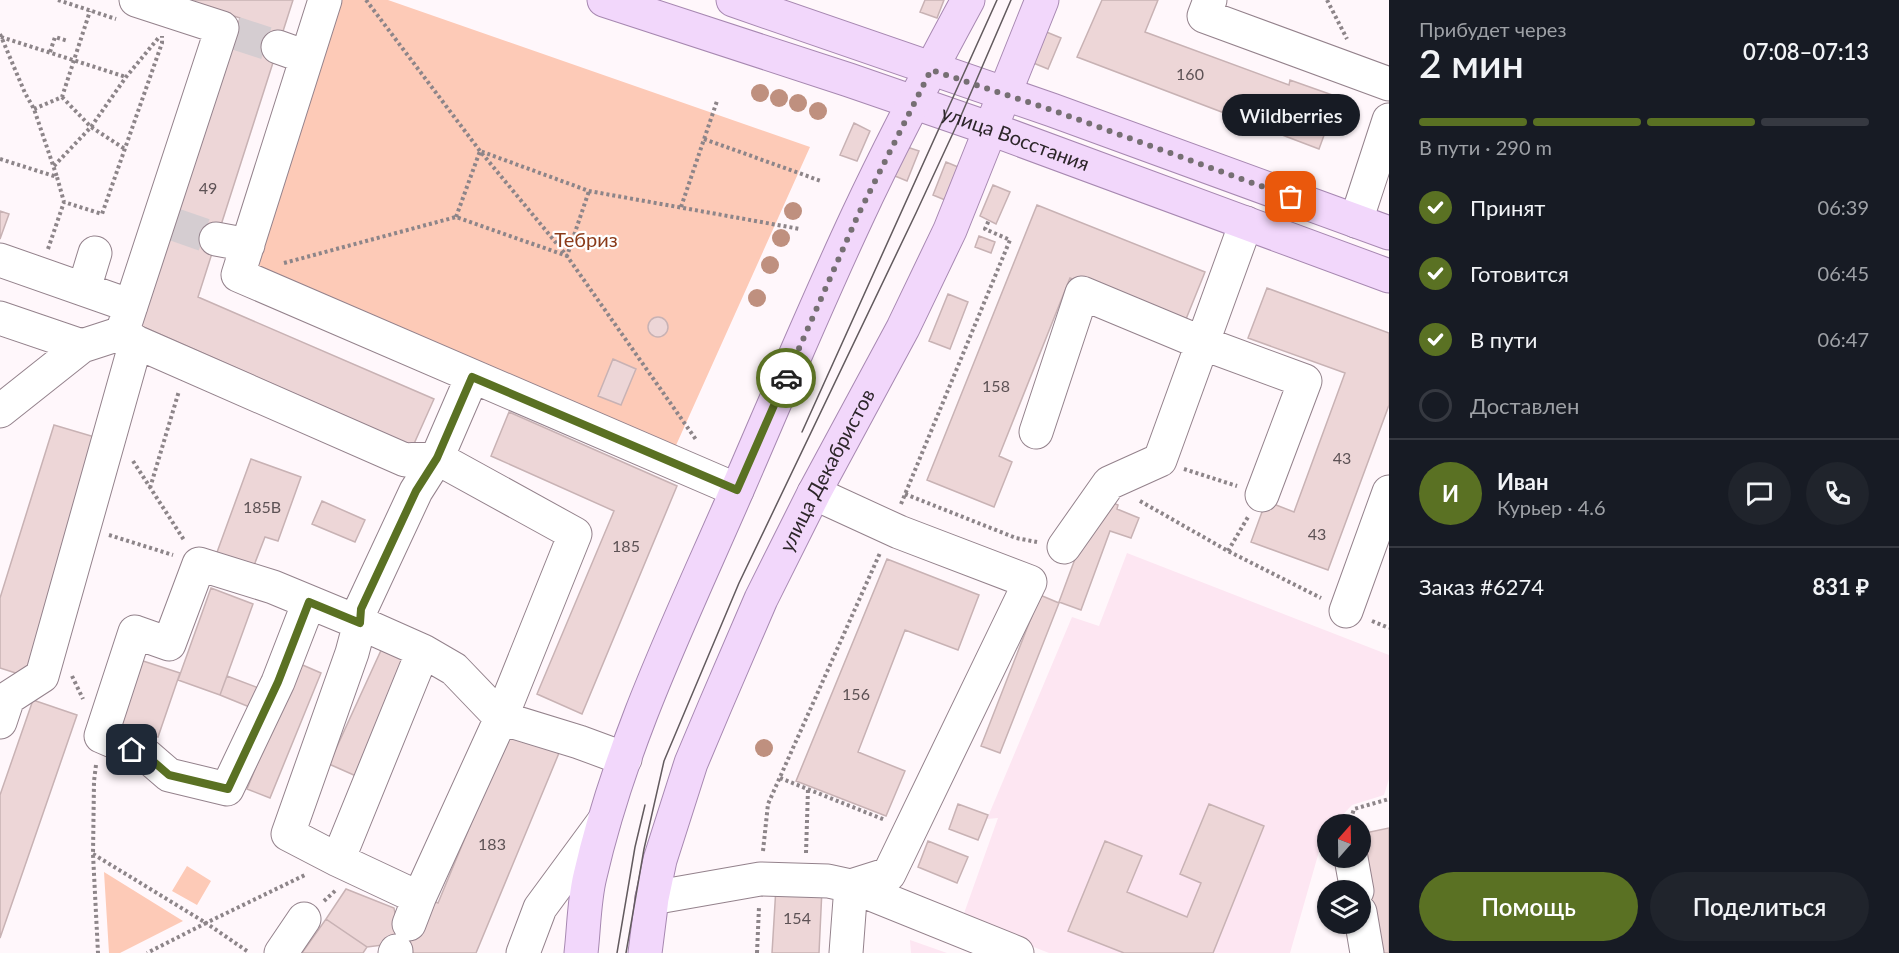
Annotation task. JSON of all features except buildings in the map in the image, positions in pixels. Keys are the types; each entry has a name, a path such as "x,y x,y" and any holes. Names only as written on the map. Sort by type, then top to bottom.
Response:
{"main road":[{"name":"улица Восстания","path":"604,0 991,129 1389,276"},
{"name":"улица Восстания","path":"733,0 1389,232"},
{"path":"581,953 589,878 604,821 657,670 858,215 913,102 968,0"},
{"name":"улица Декабристов","path":"645,953 652,898 663,850 691,763 761,599 814,493 907,318 950,230 1042,0"}],"lane":[{"path":"325,0 292,52 248,245 238,275 737,490"},
{"path":"1210,0 1204,16 1389,84"},
{"path":"0,722 8,698 42,676 111,429 130,327 229,30 128,10"},
{"path":"1356,221 1389,120"},
{"path":"1064,547 1109,483 1160,460 1246,223"},
{"path":"216,239 248,245"},
{"path":"84,289 95,253"},
{"path":"0,260 84,289 130,327 405,460 437,458 574,534 501,718 405,931 348,864 288,834 352,653 360,623 361,609 416,491 437,458 472,377"},
{"path":"1036,432 1082,293 1202,343 1305,381 1262,495"},
{"path":"0,318 82,346"},
{"path":"0,411 82,346 130,327"},
{"path":"1346,611 1389,492"},
{"path":"814,493 890,529 1030,582 889,874 851,886"},
{"path":"309,602 278,682 228,789 169,775 147,756 101,736 135,632 169,644 200,564 273,587 360,623 423,651 454,669 501,718 625,759"},
{"path":"348,864 423,651"},
{"path":"523,953 540,908 604,821"},
{"path":"652,898 760,879 828,881 851,886 1017,953"},
{"path":"846,953 851,886"},
{"path":"281,953 304,919"},
{"path":"1364,934 1367,953"}],"path":[{"path":"58,0 90,11 128,10"},
{"path":"366,0 480,151 567,256 704,450"},
{"path":"34,109 62,97 90,11"},
{"path":"152,30 162,33"},
{"path":"54,166 91,127 126,77 162,33"},
{"path":"64,202 102,214 162,44 162,33"},
{"path":"0,35 126,77"},
{"path":"0,35 34,109 64,202 40,274"},
{"path":"50,52 55,37 68,42"},
{"path":"62,97 91,127 125,149"},
{"path":"681,207 717,101"},
{"path":"704,139 821,181"},
{"path":"480,151 589,191 800,229"},
{"path":"456,217 480,151"},
{"path":"0,159 57,177"},
{"path":"567,256 589,191"},
{"path":"278,265 456,217 567,256"},
{"path":"757,953 760,879 768,804 890,529 1010,240 985,229 989,220"},
{"path":"150,488 180,387"},
{"path":"111,429 200,564"},
{"path":"1109,483 1228,551 1346,611"},
{"path":"1228,551 1262,495"},
{"path":"84,527 200,564"},
{"path":"53,637 101,736 94,781 93,854 98,953"},
{"path":"780,778 910,830"},
{"path":"805,880 808,789"},
{"path":"1352,814 1354,808 1389,799"},
{"path":"93,854 206,923 247,951"},
{"path":"304,919 348,864"},
{"path":"147,953 206,923 348,864"}],"shaded area":[{"path":"1127,553 1389,655 1389,779 1384,795 1352,805 1343,814 1317,814 1317,858 1290,953 1049,953 962,919 998,818 987,819 1072,617 1099,626"},
{"path":"910,940 947,953 911,953"}],"green space":[{"name":"Тебриз","path":"334,0 388,0 810,147 673,452 248,270"},
{"path":"187,866 211,881 197,905 172,891"},
{"path":"104,872 183,921 120,953 109,953"}],"tunnel":[{"path":"235,33 278,47"},
{"path":"173,224 216,239"}],"tram line":[{"path":"802,432 997,0"},
{"path":"626,953 644,849 664,761 739,583 916,213 1011,0"},
{"path":"617,953 635,847 645,805"}],"way so far":[{"path":"786,378 858,215 931,70 1052,110 1291,197"}],"place":[{"name":"Wildberries","path":"1291,197"}],"route":[{"path":"132,750 147,756 169,775 228,789 278,682 309,602 360,623 361,609 416,491 437,458 472,377 737,490 786,378"}]}
